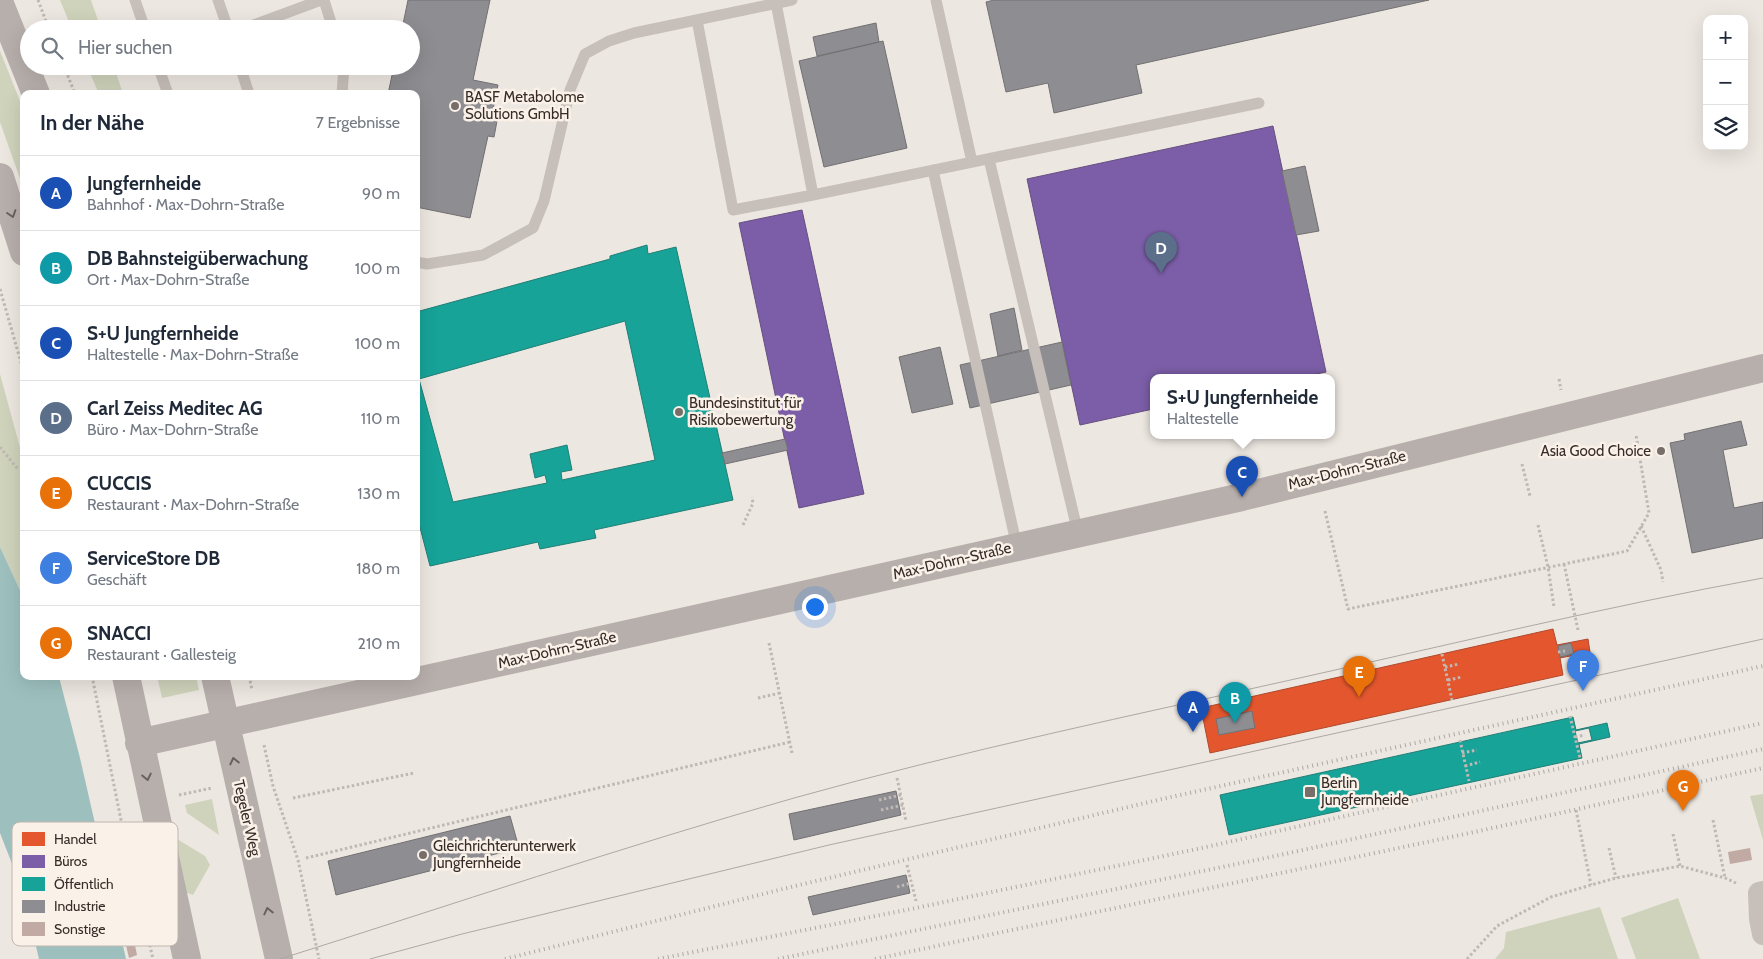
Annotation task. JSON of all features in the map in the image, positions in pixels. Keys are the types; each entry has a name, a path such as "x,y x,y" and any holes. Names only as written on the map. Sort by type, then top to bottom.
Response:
{"main road":[{"path":"0,4 20,54"},
{"path":"28,75 34,90"},
{"path":"0,177 20,240"},
{"name":"Max-Dohrn-Straße","path":"420,680 1242,497 1763,368"},
{"path":"127,680 157,822"},
{"name":"Tegeler Weg","path":"216,680 279,959"},
{"name":"Max-Dohrn-Straße","path":"139,743 419,680"},
{"path":"178,918 187,959"}],"street":[{"path":"1761,893 1760,919 1763,934"}],"lane":[{"path":"135,0 142,20"},
{"path":"218,0 225,20"},
{"path":"268,20 322,0 330,20"},
{"path":"420,263 427,264 483,254 533,228 544,201 570,90 585,54 609,41 634,33 792,0"},
{"path":"936,0 972,162"},
{"path":"776,3 813,195"},
{"path":"697,20 733,210 1259,103"},
{"path":"161,75 167,90"},
{"path":"243,75 248,90"},
{"path":"342,90 343,75"},
{"path":"989,159 1078,533"},
{"path":"933,170 1017,547"}],"path":[{"path":"38,0 46,20"},
{"path":"68,75 73,90"},
{"path":"0,289 20,358"},
{"path":"1325,511 1348,609 1627,550 1648,513 1636,436"},
{"path":"0,447 16,467 20,468"},
{"path":"1522,464 1530,496"},
{"path":"743,525 753,503 752,497"},
{"path":"1538,526 1548,567 1554,607"},
{"path":"1641,526 1661,570 1663,582"},
{"path":"1564,564 1578,630"},
{"path":"769,643 792,753"},
{"path":"1558,652 1566,651"},
{"path":"1442,654 1452,700"},
{"path":"1445,668 1459,664"},
{"path":"1448,680 1462,677"},
{"path":"93,680 121,822"},
{"path":"758,698 780,693"},
{"path":"1570,716 1580,758"},
{"path":"1575,737 1584,735"},
{"path":"1460,740 1469,781"},
{"path":"306,858 790,742"},
{"path":"1462,753 1477,750"},
{"path":"1465,766 1480,762"},
{"path":"293,798 414,773"},
{"path":"897,778 906,821"},
{"path":"273,786 298,860 319,959"},
{"path":"173,797 218,787"},
{"path":"879,800 901,795"},
{"path":"881,810 903,805"},
{"path":"1576,810 1591,885"},
{"path":"1713,820 1725,878"},
{"path":"1674,834 1680,866"},
{"path":"1609,848 1616,878"},
{"path":"907,865 916,901"},
{"path":"1466,959 1497,926 1551,897 1616,878 1680,866 1725,878 1761,893"},
{"path":"897,886 911,883"},
{"path":"150,946 153,959"}],"green space":[{"path":"60,0 91,0 98,20 68,20"},
{"path":"0,51 20,101 20,179 0,122"},
{"path":"91,75 117,75 122,90 97,90"},
{"path":"0,374 20,447 20,590 0,547"},
{"path":"158,680 197,680 199,690 162,698"},
{"path":"1763,794 1763,840 1750,796"},
{"path":"212,799 219,835 187,813 185,805"},
{"path":"178,840 205,856 210,865 193,895 185,892 178,863"},
{"path":"1678,898 1700,959 1636,959 1621,918"},
{"path":"1600,907 1618,959 1495,959 1504,948 1506,932"}],"water":[{"path":"0,547 20,590 20,680 60,680 95,822 12,822 12,864 0,833"},
{"path":"36,946 123,946 126,959 39,959"}],"building: Handel":[{"path":"1553,629 1557,645 1588,639 1590,652 1560,658 1563,675 1210,753 1201,708"}],"building: Büros":[{"path":"1273,126 1326,372 1316,374 1150,374 1150,410 1080,425 1027,179"},
{"path":"802,210 864,494 799,508 739,223"}],"building: Öffentlich":[{"name":"Bundesinstitut für Risikobewertung","path":"647,245 648,254 676,247 733,500 594,530 596,538 540,549 538,542 430,566 420,527 420,383 453,502 547,483 545,475 535,478 530,454 567,445 572,470 561,472 562,480 655,460 625,321 420,379 420,311 610,259 610,256"},
{"path":"1573,717 1576,730 1607,723 1610,737 1579,744 1582,758 1229,835 1220,795"},
{"path":"1589,728 1592,740 1578,743 1575,731"}],"building: Industrie":[{"name":"BASF Metabolome Solutions GmbH","path":"408,0 490,0 473,80 498,85 491,119 497,121 494,137 488,136 470,218 420,208 420,90 389,90 392,75 420,75 420,20 404,20"},
{"path":"994,0 1429,0 1136,65 1142,93 1054,113 1048,83 1006,92 986,2"},
{"path":"876,23 879,42 817,56 813,37"},
{"path":"883,41 907,148 824,167 799,61"},
{"path":"1305,166 1319,231 1296,235 1282,171"},
{"path":"1014,308 1022,350 998,356 990,314"},
{"path":"1062,342 1071,385 970,408 960,365"},
{"path":"940,347 953,404 912,413 899,357"},
{"path":"1741,421 1747,445 1723,450 1734,508 1763,502 1763,538 1692,553 1670,443 1685,440 1684,434"},
{"path":"785,439 788,450 725,464 722,453"},
{"path":"1571,643 1574,654 1560,657 1558,646"},
{"path":"1252,711 1255,728 1219,735 1216,719"},
{"path":"896,791 901,815 794,840 789,814"},
{"name":"Gleichrichterunterwerk Jungfernheide","path":"510,816 519,848 336,895 328,861"},
{"path":"906,875 910,893 813,915 808,897"}],"building: Sonstige":[{"path":"1750,848 1752,860 1730,864 1728,852"},
{"path":"126,946 135,946 137,955 129,958"}],"tram line":[{"path":"280,959 665,836 857,781 1048,734 1533,625 1763,578"},
{"path":"370,959 462,934 829,845 1763,639"}],"railway":[{"path":"505,959 795,886 1162,799 1763,666"},
{"path":"658,959 911,909 1197,849 1763,723"},
{"path":"778,959 1280,855 1763,749"},
{"path":"875,959 1479,831 1763,768"}],"place":[{"name":"BASF Metabolome Solutions GmbH","path":"455,106"},
{"name":"Carl Zeiss Meditec AG","path":"1161,273"},
{"name":"Bundesinstitut für Risikobewertung","path":"679,412"},
{"name":"Asia Good Choice","path":"1661,451"},
{"name":"S+U Jungfernheide","path":"1242,497"},
{"name":"ServiceStore DB","path":"1583,691"},
{"name":"CUCCIS","path":"1359,697"},
{"name":"DB Bahnsteigüberwachung","path":"1235,723"},
{"name":"Jungfernheide","path":"1193,732"},
{"name":"Berlin Jungfernheide","path":"1310,792"},
{"name":"SNACCI","path":"1683,811"},
{"name":"Gleichrichterunterwerk Jungfernheide","path":"423,855"}]}
